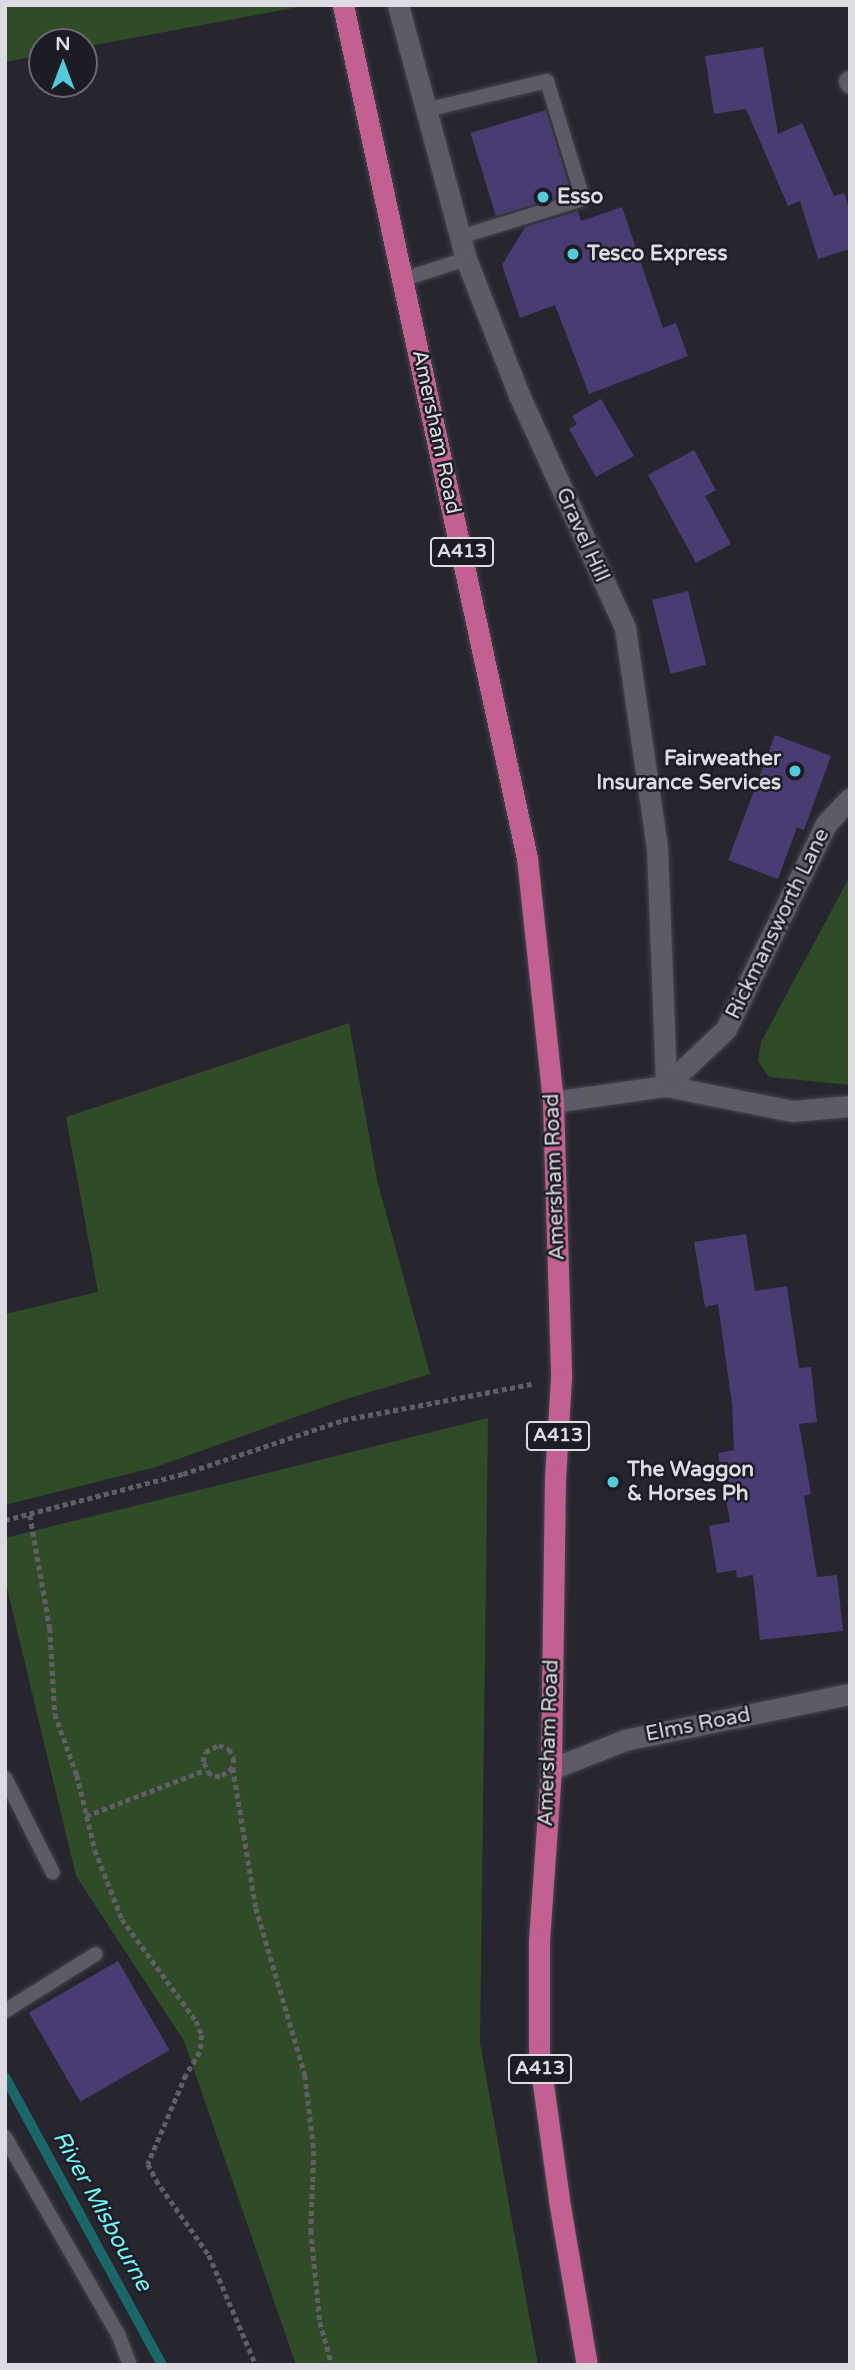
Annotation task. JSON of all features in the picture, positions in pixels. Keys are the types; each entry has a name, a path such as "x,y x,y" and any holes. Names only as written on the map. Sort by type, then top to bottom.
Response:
{"highway":[{"name":"Amersham Road","path":"344,5 527,858 553,1102 561,1378 555,1478 551,1769 538,1941 538,2055 558,2200 587,2365"}],"street":[{"name":"Gravel Hill","path":"398,5 466,259 519,395 625,628 657,847 666,1086"},
{"name":"Rickmansworth Lane","path":"666,1086 726,1029 825,824 850,798"},
{"path":"553,1102 666,1086 792,1111 850,1107"},
{"name":"Elms Road","path":"551,1769 625,1740 850,1694"}],"lane":[{"path":"426,110 547,80 583,199 460,237"},
{"path":"404,279 466,259"},
{"path":"5,1778 52,1873"},
{"path":"5,2011 96,1954"},
{"path":"5,2137 118,2334 130,2365"}],"path":[{"path":"5,1520 183,1474 343,1420 561,1378"},
{"path":"30,1514 50,1628 55,1714 77,1775 106,1883 122,1919 196,2021 202,2035 200,2052 186,2075 148,2164 156,2180 209,2255 256,2365"},
{"path":"205,1770 205,1752 219,1745 232,1753 256,1908 305,2075 314,2151 312,2230 320,2322 332,2365"},
{"path":"86,1816 205,1770 220,1777 233,1768"}],"green space":[{"path":"5,5 309,5 98,44 98,28 28,28 28,58 5,62"},
{"path":"850,876 850,1085 769,1077 758,1061 761,1042"},
{"path":"349,1023 377,1180 430,1374 343,1400 156,1467 5,1505 5,1314 98,1292 66,1117"},
{"path":"488,1418 480,2043 538,2365 296,2365 184,2041 76,1876 5,1580 5,1538"}],"building":[{"path":"763,47 778,134 802,123 834,196 844,193 850,211 850,249 818,259 800,201 788,206 746,109 714,114 705,56"},
{"path":"546,110 571,193 496,216 470,133"},
{"path":"622,207 663,328 676,323 688,356 589,394 555,305 520,318 502,265 525,227 578,211 581,221"},
{"path":"601,399 634,456 596,477 569,429 577,424 572,416"},
{"path":"694,450 716,490 705,496 731,544 696,563 648,475"},
{"path":"688,591 706,665 670,674 652,600"},
{"path":"775,735 831,756 804,830 797,827 778,879 728,860"},
{"path":"746,1234 755,1291 787,1286 799,1368 811,1367 817,1422 799,1424 811,1494 804,1496 817,1577 837,1575 843,1631 760,1640 753,1575 737,1578 736,1570 717,1573 709,1526 730,1522 718,1453 734,1450 732,1404 718,1304 705,1307 694,1242"},
{"path":"118,1961 170,2050 80,2102 29,2012"}],"waterway":[{"name":"River Misbourne","path":"5,2077 162,2365"}],"place":[{"name":"Esso","path":"543,197"},
{"name":"Tesco Express","path":"573,254"},
{"name":"Fairweather Insurance Services","path":"795,771"},
{"name":"The Waggon & Horses Ph","path":"613,1482"}]}
